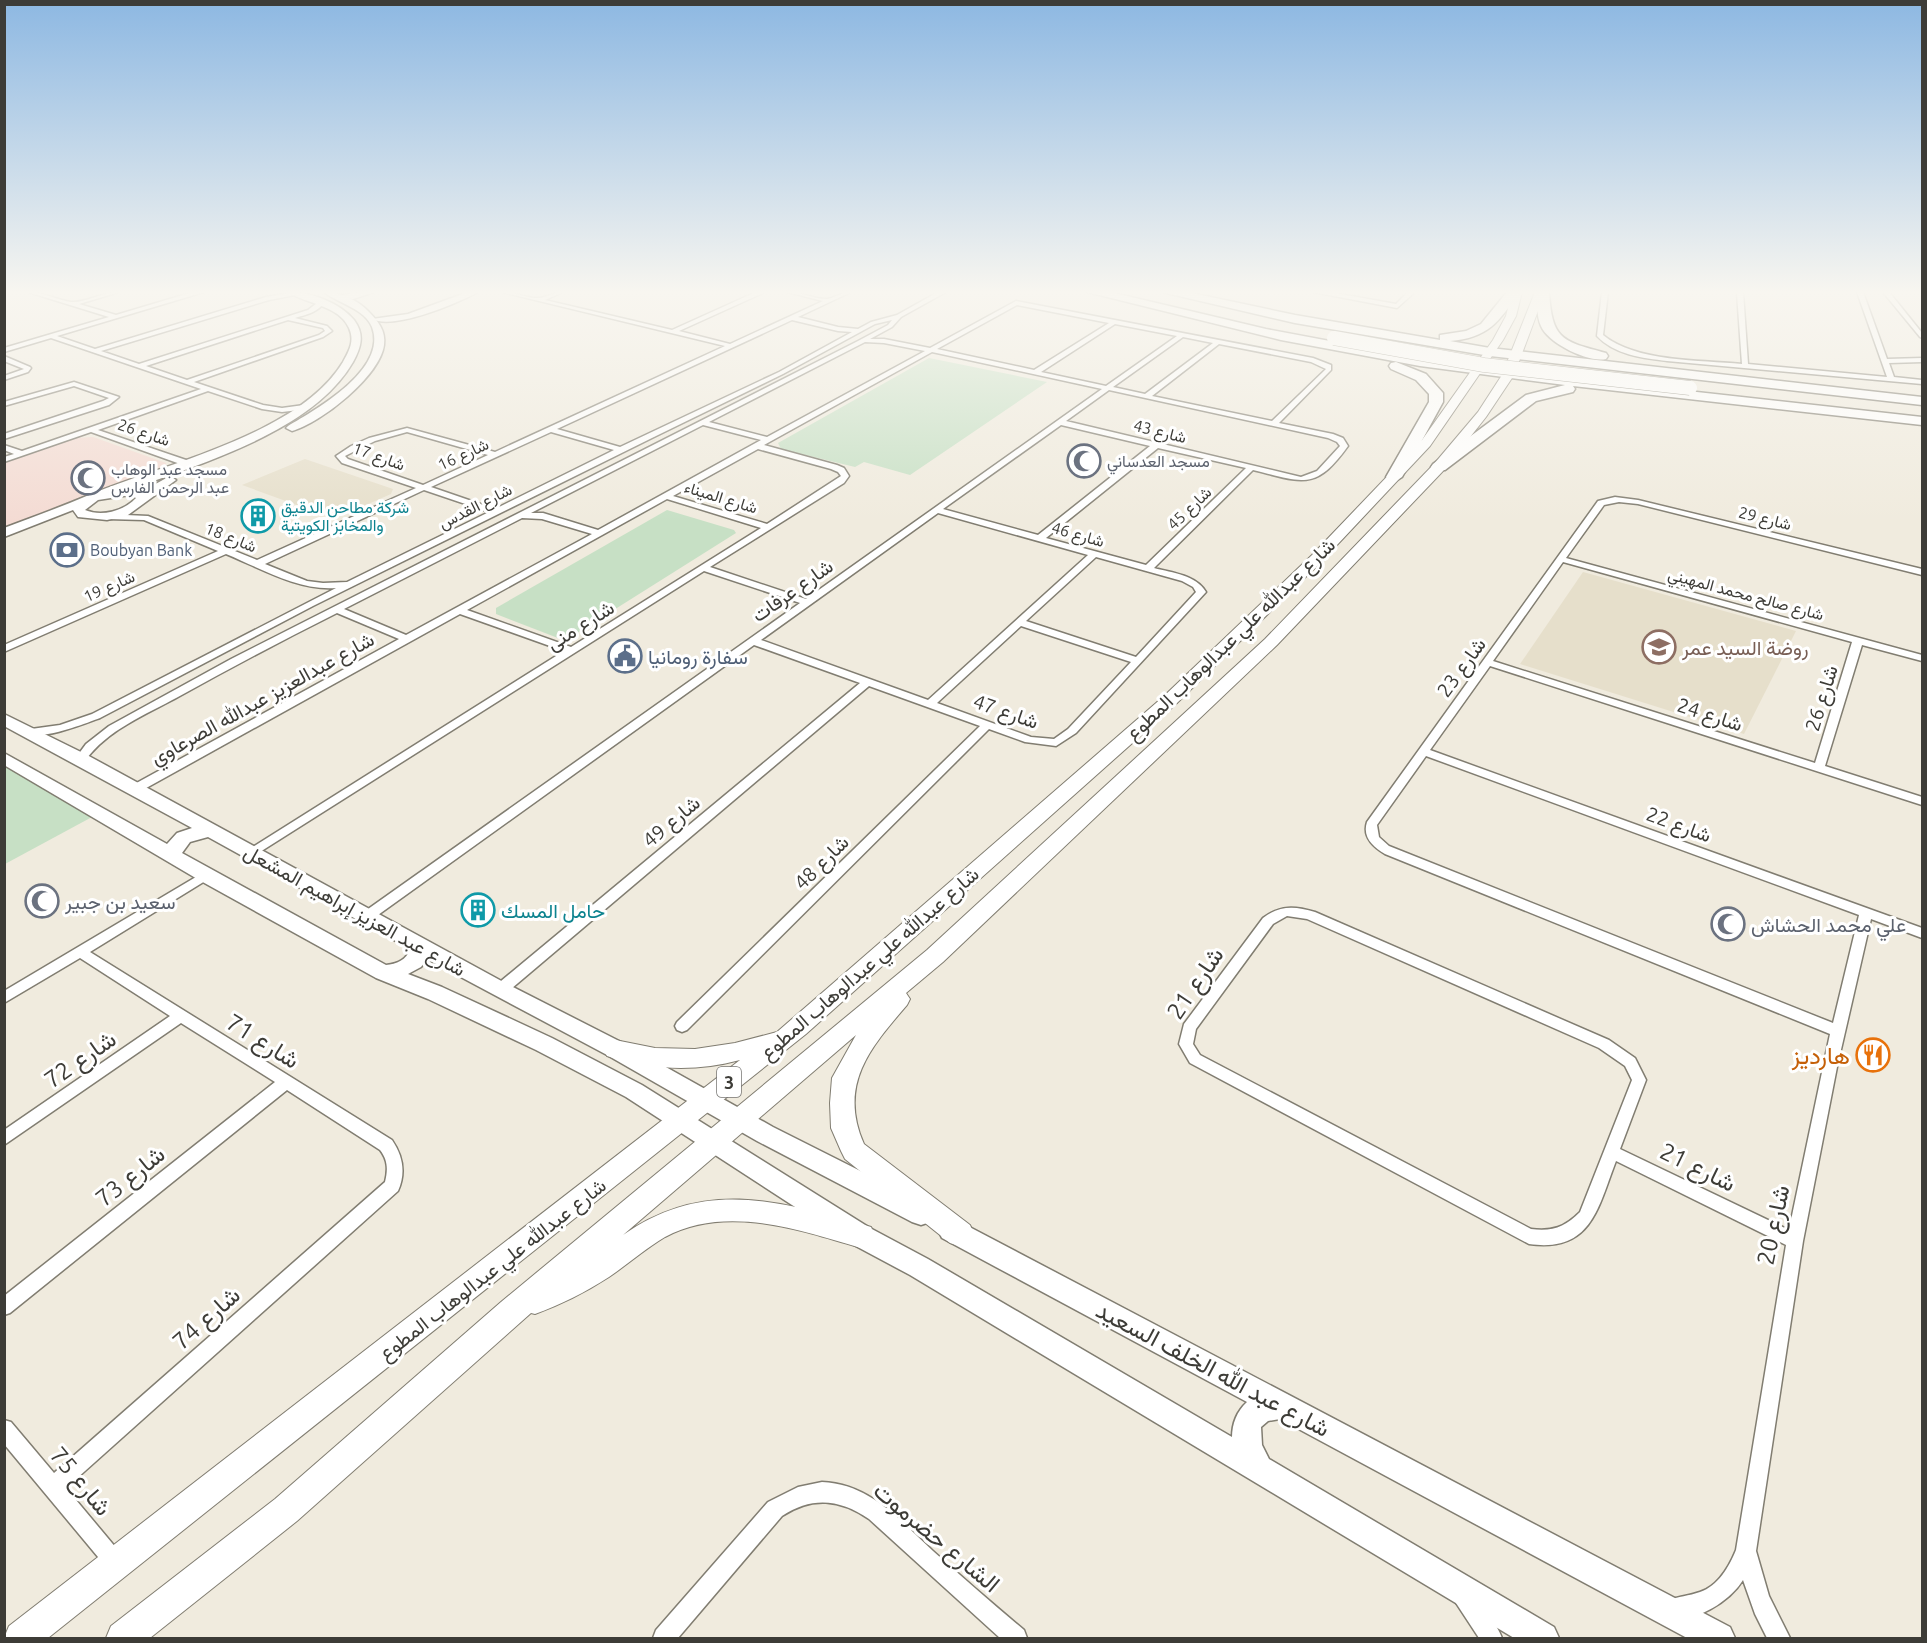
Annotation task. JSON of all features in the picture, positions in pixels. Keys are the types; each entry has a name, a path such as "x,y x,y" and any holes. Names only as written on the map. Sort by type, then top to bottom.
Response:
{"highway":[{"path":"1394,477 1436,402 1436,393 1430,385 1421,377 1402,369"},
{"path":"1462,369 1573,384 1685,388 1923,406"},
{"path":"1516,369 1923,413"},
{"path":"1548,369 1547,371 1556,378 1573,384"},
{"path":"1628,369 1923,401"},
{"path":"1665,369 1739,380"},
{"path":"1438,467 1520,405 1540,395 1570,388 1685,388 1835,412 1923,422"}],"main road":[{"path":"4,533 248,439 285,414 304,407 343,375 347,369"},
{"path":"4,542 52,524 128,510 171,479 283,432 311,417 345,394 368,369"},
{"name":"شارع عبدالله علي عبدالوهاب المطوع","path":"123,1638 286,1510 511,1312 935,956 1271,642 1438,467 1482,414 1511,369"},
{"name":"شارع عبدالله علي عبدالوهاب المطوع","path":"21,1638 117,1565 798,1028 1169,701 1317,558 1426,443 1476,371"},
{"path":"321,394 335,391 345,394"},
{"path":"108,493 130,491 142,499"},
{"path":"88,500 79,510 82,514 90,516"},
{"name":"شارع عبد العزيز إبراهيم المشعل","path":"15,726 81,759 500,990 615,1049 707,1100"},
{"name":"شارع عبد العزيز إبراهيم المشعل","path":"4,758 206,875 383,973 435,993 544,1044 634,1091 680,1120"},
{"path":"146,840 172,832 185,817"},
{"path":"173,856 172,851 182,838 212,831"},
{"path":"383,973 393,972 412,963 418,957 420,945"},
{"path":"935,956 871,1031 854,1058 844,1078 842,1103 844,1128 854,1151 960,1234"},
{"path":"615,1049 665,1059 702,1058 742,1051 781,1037 798,1028"},
{"name":"شارع عبد الله الخلف السعيد","path":"707,1100 740,1120 960,1234 1719,1638"},
{"path":"680,1120 861,1236 919,1267 1543,1638"},
{"path":"511,1312 594,1271 641,1237 665,1224 705,1212 731,1208 771,1211 861,1236"},
{"path":"1258,1467 1248,1453 1245,1437 1247,1423 1255,1412 1268,1405 1283,1405"}],"street":[{"path":"4,378 28,369"},
{"path":"147,369 285,414"},
{"path":"187,382 226,369"},
{"name":"شارع 16","path":"256,564 682,369"},
{"name":"شارع القدس","path":"15,726 62,728 96,716 310,604 789,369"},
{"name":"شارع القدس","path":"81,759 90,746 113,728 267,645 521,516 540,512 577,488 808,369"},
{"name":"شارع عبدالعزيز عبدالله الصرعاوي","path":"135,789 897,369"},
{"path":"1020,369 1273,424 1329,369"},
{"path":"1036,372 1041,369"},
{"name":"شارع عرفات","path":"366,917 1134,369"},
{"path":"1147,396 1183,369"},
{"path":"1783,369 1923,382"},
{"path":"1886,369 1891,379"},
{"path":"781,373 791,373 794,376"},
{"path":"4,404 74,384 115,397 106,403 4,436"},
{"name":"شارع 26","path":"4,460 208,389"},
{"path":"718,404 722,408 733,408"},
{"name":"شارع 43","path":"1059,422 1251,468 1308,479 1319,473 1341,450 1343,442 1336,438 1273,424"},
{"path":"703,423 768,440"},
{"path":"550,429 622,450"},
{"name":"شارع 26","path":"91,430 186,463"},
{"name":"شارع 17","path":"495,454 407,430 340,456 345,461 496,512"},
{"path":"651,435 666,433 673,436 671,440"},
{"name":"شارع منى","path":"252,853 842,481 845,476 841,470 834,467 757,446"},
{"path":"1040,538 1155,446"},
{"path":"4,447 22,454"},
{"name":"شارع 45","path":"1148,569 1251,468"},
{"path":"575,473 581,478 596,478"},
{"path":"557,482 573,482 576,483 577,488"},
{"name":"شارع الميناء","path":"666,496 768,527"},
{"path":"142,499 142,512 145,518"},
{"name":"شارع 29","path":"1601,503 1620,499 1638,502 1923,572"},
{"name":"شارع 23","path":"1601,503 1371,825 1370,833 1389,851 1838,1031"},
{"name":"شارع 46","path":"936,510 1148,569 1197,585 1201,592 1198,597"},
{"path":"540,512 599,533"},
{"name":"شارع 18","path":"105,516 145,518 305,584 323,586 354,583"},
{"path":"430,545 435,552 452,552"},
{"name":"شارع 19","path":"4,649 225,551"},
{"path":"930,704 1094,554"},
{"path":"410,555 428,556 432,560 430,563"},
{"name":"شارع صالح محمد المهيني","path":"1561,559 1923,658"},
{"path":"704,568 807,602"},
{"path":"305,584 313,592 310,604"},
{"name":"شارع 47","path":"753,641 1036,742 1056,742 1072,730 1198,597"},
{"name":"شارع عبدالعزيز عبدالله الصرعاوي","path":"338,610 406,639"},
{"path":"459,610 572,651"},
{"path":"1020,622 1136,660"},
{"path":"246,638 245,644 248,646 267,645"},
{"name":"شارع 26","path":"1819,767 1858,640"},
{"name":"شارع 24","path":"1487,662 1923,801"},
{"name":"شارع 49","path":"500,990 867,682"},
{"name":"شارع 48","path":"682,1026 987,725"},
{"name":"شارع 22","path":"1423,751 1923,933"},
{"path":"4,998 206,875"},
{"name":"شارع 21","path":"1287,911 1299,912 1604,1044 1621,1054 1630,1062 1639,1080 1612,1152 1586,1217 1575,1229 1561,1237 1546,1239 1529,1236 1204,1065 1189,1051 1186,1035 1268,921 1277,914 1287,911"},
{"name":"شارع 20","path":"1664,1610 1693,1606 1718,1595 1736,1576 1746,1551 1795,1241 1838,1031 1845,1010 1866,913"},
{"name":"شارع 71","path":"80,951 386,1145 396,1163 392,1186"},
{"name":"شارع 72","path":"4,1139 182,1016"},
{"name":"شارع 73","path":"4,1307 286,1082"},
{"name":"شارع 21","path":"1612,1152 1795,1241"},
{"name":"شارع 74","path":"53,1487 392,1186"},
{"name":"شارع 75","path":"4,1430 117,1565"},
{"name":"الشارع حضرموت","path":"664,1638 775,1509 790,1498 824,1492 840,1494 873,1511 1016,1638"},
{"name":"شارع 20","path":"1746,1551 1752,1583 1766,1617 1779,1638"},
{"path":"1453,1586 1491,1638"}],"shaded area":[{"path":"93,437 166,463 166,468 64,509 5,527 5,463 74,438"},
{"path":"305,459 393,489 391,494 341,516 323,510 316,512 242,485"},
{"name":"روضة السيد عمر","path":"1583,572 1796,631 1744,734 1520,664"}],"green space":[{"path":"910,369 981,369 1047,382 910,475 864,462 855,467 781,449 778,443"},
{"path":"667,510 734,530 736,533 574,635 558,638 496,614 496,608"},
{"path":"5,763 92,817 5,864"}],"place":[{"name":"مسجد العدساني","path":"1084,461"},
{"name":"مسجد عبد الوهاب عبد الرحمن الفارس","path":"88,478"},
{"name":"شركة مطاحن الدقيق والمخابز الكويتية","path":"258,516"},
{"name":"Boubyan Bank","path":"67,550"},
{"name":"روضة السيد عمر","path":"1659,647"},
{"name":"سفارة رومانيا","path":"625,656"},
{"name":"سعيد بن جبير","path":"42,901"},
{"name":"حامل المسك","path":"478,910"},
{"name":"علي محمد الحشاش","path":"1728,924"},
{"name":"هارديز","path":"1873,1055"}]}
